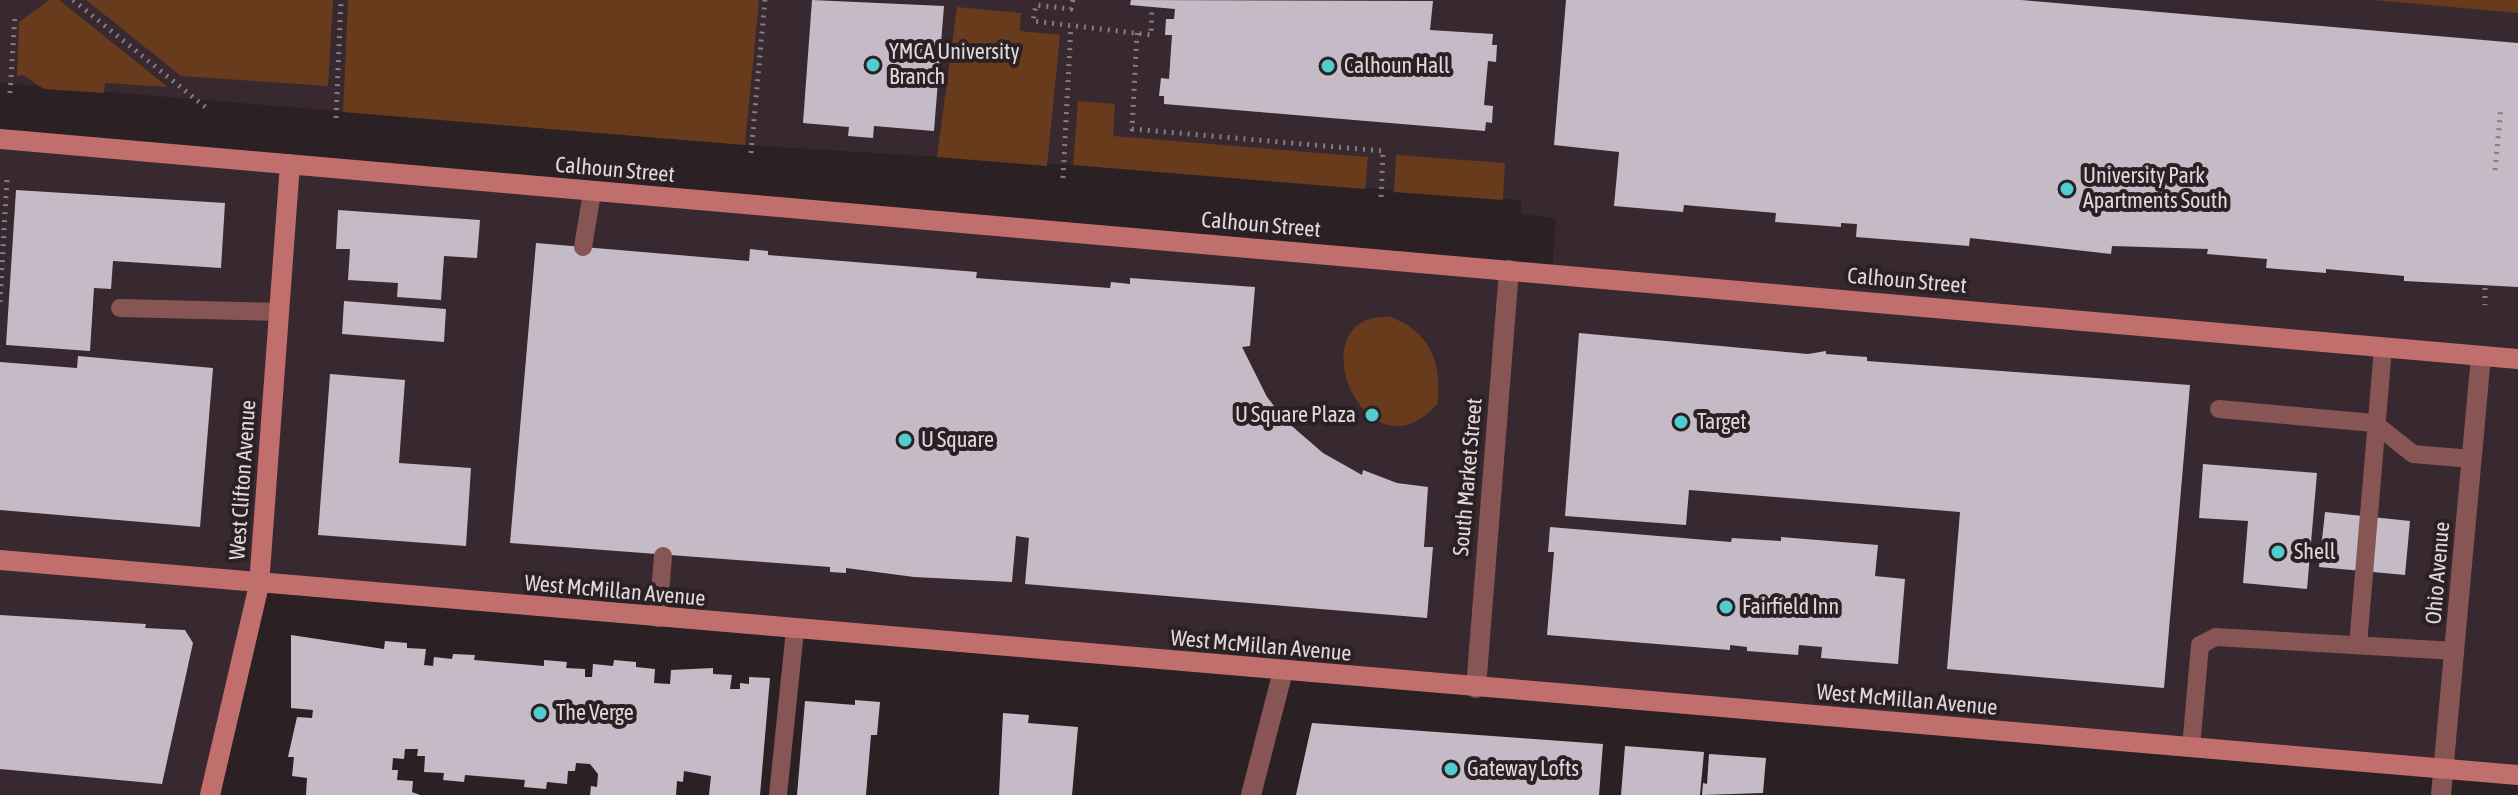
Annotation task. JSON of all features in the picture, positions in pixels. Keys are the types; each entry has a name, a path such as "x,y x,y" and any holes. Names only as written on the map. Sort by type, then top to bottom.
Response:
{"main road":[{"name":"Calhoun Street","path":"0,139 2518,359"},
{"name":"West Clifton Avenue","path":"210,795 259,585 290,164"},
{"name":"West McMillan Avenue","path":"0,560 259,585 2518,775"}],"street":[{"name":"South Market Street","path":"1476,688 1509,270"},
{"name":"Ohio Avenue","path":"2441,795 2481,356"},
{"path":"1251,795 1283,671"}],"lane":[{"path":"583,247 592,193"},
{"path":"120,308 280,312"},
{"path":"2358,645 2374,423 2383,348"},
{"path":"2219,409 2374,423 2413,454 2472,459"},
{"path":"658,618 663,556"},
{"path":"778,795 795,630"},
{"path":"2191,748 2200,645 2216,637 2455,651"}],"path":[{"path":"73,0 209,110"},
{"path":"336,118 341,0"},
{"path":"751,153 765,0"},
{"path":"1073,0 1071,9 1036,5 1033,21 1151,35 1152,7"},
{"path":"10,93 15,16"},
{"path":"1063,178 1071,26"},
{"path":"1137,33 1132,129 1383,151 1381,199"},
{"path":"2495,170 2501,107"},
{"path":"0,302 7,179"},
{"path":"2485,288 2485,305"}],"shaded area":[{"path":"0,0 2518,0 2518,775 260,585 210,795 0,795 0,139 1552,273 1556,218 1521,214 1521,200 1073,165 745,145 0,83"},
{"path":"49,0 59,0 168,87 105,83 104,93 44,89 23,75 17,76 19,22"},
{"path":"86,0 333,0 328,86 181,76"},
{"path":"348,0 759,0 745,145 343,112"},
{"path":"2374,0 2518,0 2518,13"},
{"path":"957,7 1021,13 1020,31 1060,35 1047,166 937,157"},
{"path":"1078,101 1115,104 1113,136 1368,157 1365,189 1073,165"},
{"path":"1396,155 1505,163 1503,200 1394,192"},
{"path":"1391,317 1416,331 1431,350 1438,374 1438,403 1411,423 1386,425 1366,412 1351,390 1344,364 1347,340 1362,322"}],"building":[{"name":"YMCA University Branch","path":"812,0 944,6 934,131 874,126 873,138 848,136 849,127 803,123"},
{"name":"Calhoun Hall","path":"1131,0 1433,1 1430,30 1493,34 1492,45 1497,45 1496,62 1488,61 1484,105 1493,106 1492,123 1486,122 1485,131 1164,104 1164,96 1159,96 1161,78 1169,79 1172,35 1165,35 1166,19 1174,19 1175,9 1130,5"},
{"path":"1566,0 2021,0 2518,43 2518,287 2404,281 2404,276 2326,269 2326,273 2266,268 2267,259 2207,254 2208,249 2112,246 2111,254 1970,238 1969,246 1856,237 1857,224 1841,223 1841,227 1775,222 1776,213 1684,205 1683,212 1614,206 1619,152 1554,145"},
{"path":"16,190 225,203 221,268 113,261 111,289 94,288 90,351 6,345"},
{"path":"338,210 480,220 477,258 444,256 441,300 397,297 398,283 348,280 350,249 336,249"},
{"name":"U Square","path":"536,243 749,261 750,249 768,251 768,255 977,272 976,278 1110,288 1111,282 1130,284 1130,278 1255,287 1250,346 1242,347 1267,397 1286,421 1323,453 1362,475 1363,470 1397,483 1428,487 1424,547 1433,547 1427,618 1025,584 1029,538 1016,536 1012,582 914,577 846,568 846,573 830,572 830,567 510,543"},
{"path":"344,301 446,309 444,342 342,334"},
{"path":"1579,333 1808,354 1826,351 1826,354 1867,357 1867,361 2190,385 2164,688 1947,669 1960,512 1689,490 1686,525 1565,516"},
{"path":"78,356 213,368 200,527 0,510 0,362 77,368"},
{"path":"330,374 405,380 399,463 471,468 466,546 318,535"},
{"name":"Shell","path":"2203,464 2317,473 2307,589 2243,583 2248,521 2199,518"},
{"name":"Shell","path":"2325,512 2410,521 2405,575 2319,567"},
{"name":"Fairfield Inn","path":"1550,527 1731,542 1732,538 1781,541 1781,537 1878,545 1875,576 1905,579 1898,664 1821,658 1822,647 1799,645 1798,655 1747,651 1747,647 1730,645 1730,650 1547,635 1554,552 1548,552"},
{"path":"0,615 146,624 145,628 185,630 193,643 162,784 0,769"},
{"name":"The Verge","path":"291,635 384,649 385,641 407,643 407,648 426,649 424,665 433,666 434,657 452,659 453,654 475,655 474,660 544,666 544,660 567,662 566,668 585,669 585,677 592,677 593,664 613,666 614,660 636,662 636,667 655,669 654,683 670,684 671,670 713,668 713,674 732,675 730,689 740,689 740,683 749,684 749,677 770,678 760,795 709,795 711,776 684,771 683,782 677,781 676,795 590,795 591,786 597,787 598,774 590,764 576,763 575,771 568,771 567,784 547,782 546,789 524,787 525,780 465,775 464,782 443,780 444,773 424,772 425,756 417,756 418,749 405,749 404,759 393,758 392,770 398,770 397,780 413,781 412,792 420,795 306,795 307,778 292,776 294,757 288,757 297,717 312,718 313,710 291,708"},
{"path":"855,700 880,702 877,735 871,735 866,795 797,795 805,701 855,705"},
{"path":"1003,713 1029,715 1028,723 1078,727 1072,795 999,795"},
{"name":"Gateway Lofts","path":"1312,723 1603,744 1599,795 1296,795"},
{"path":"1625,746 1704,752 1700,795 1621,795"},
{"path":"1709,754 1766,758 1763,793 1702,795 1703,783 1707,784"}],"place":[{"name":"YMCA University Branch","path":"873,65"},
{"name":"Calhoun Hall","path":"1328,66"},
{"name":"University Park Apartments South","path":"2067,189"},
{"name":"U Square Plaza","path":"1372,415"},
{"name":"Target","path":"1681,422"},
{"name":"U Square","path":"905,440"},
{"name":"Shell","path":"2278,552"},
{"name":"Fairfield Inn","path":"1726,607"},
{"name":"The Verge","path":"540,713"},
{"name":"Gateway Lofts","path":"1451,769"}]}
